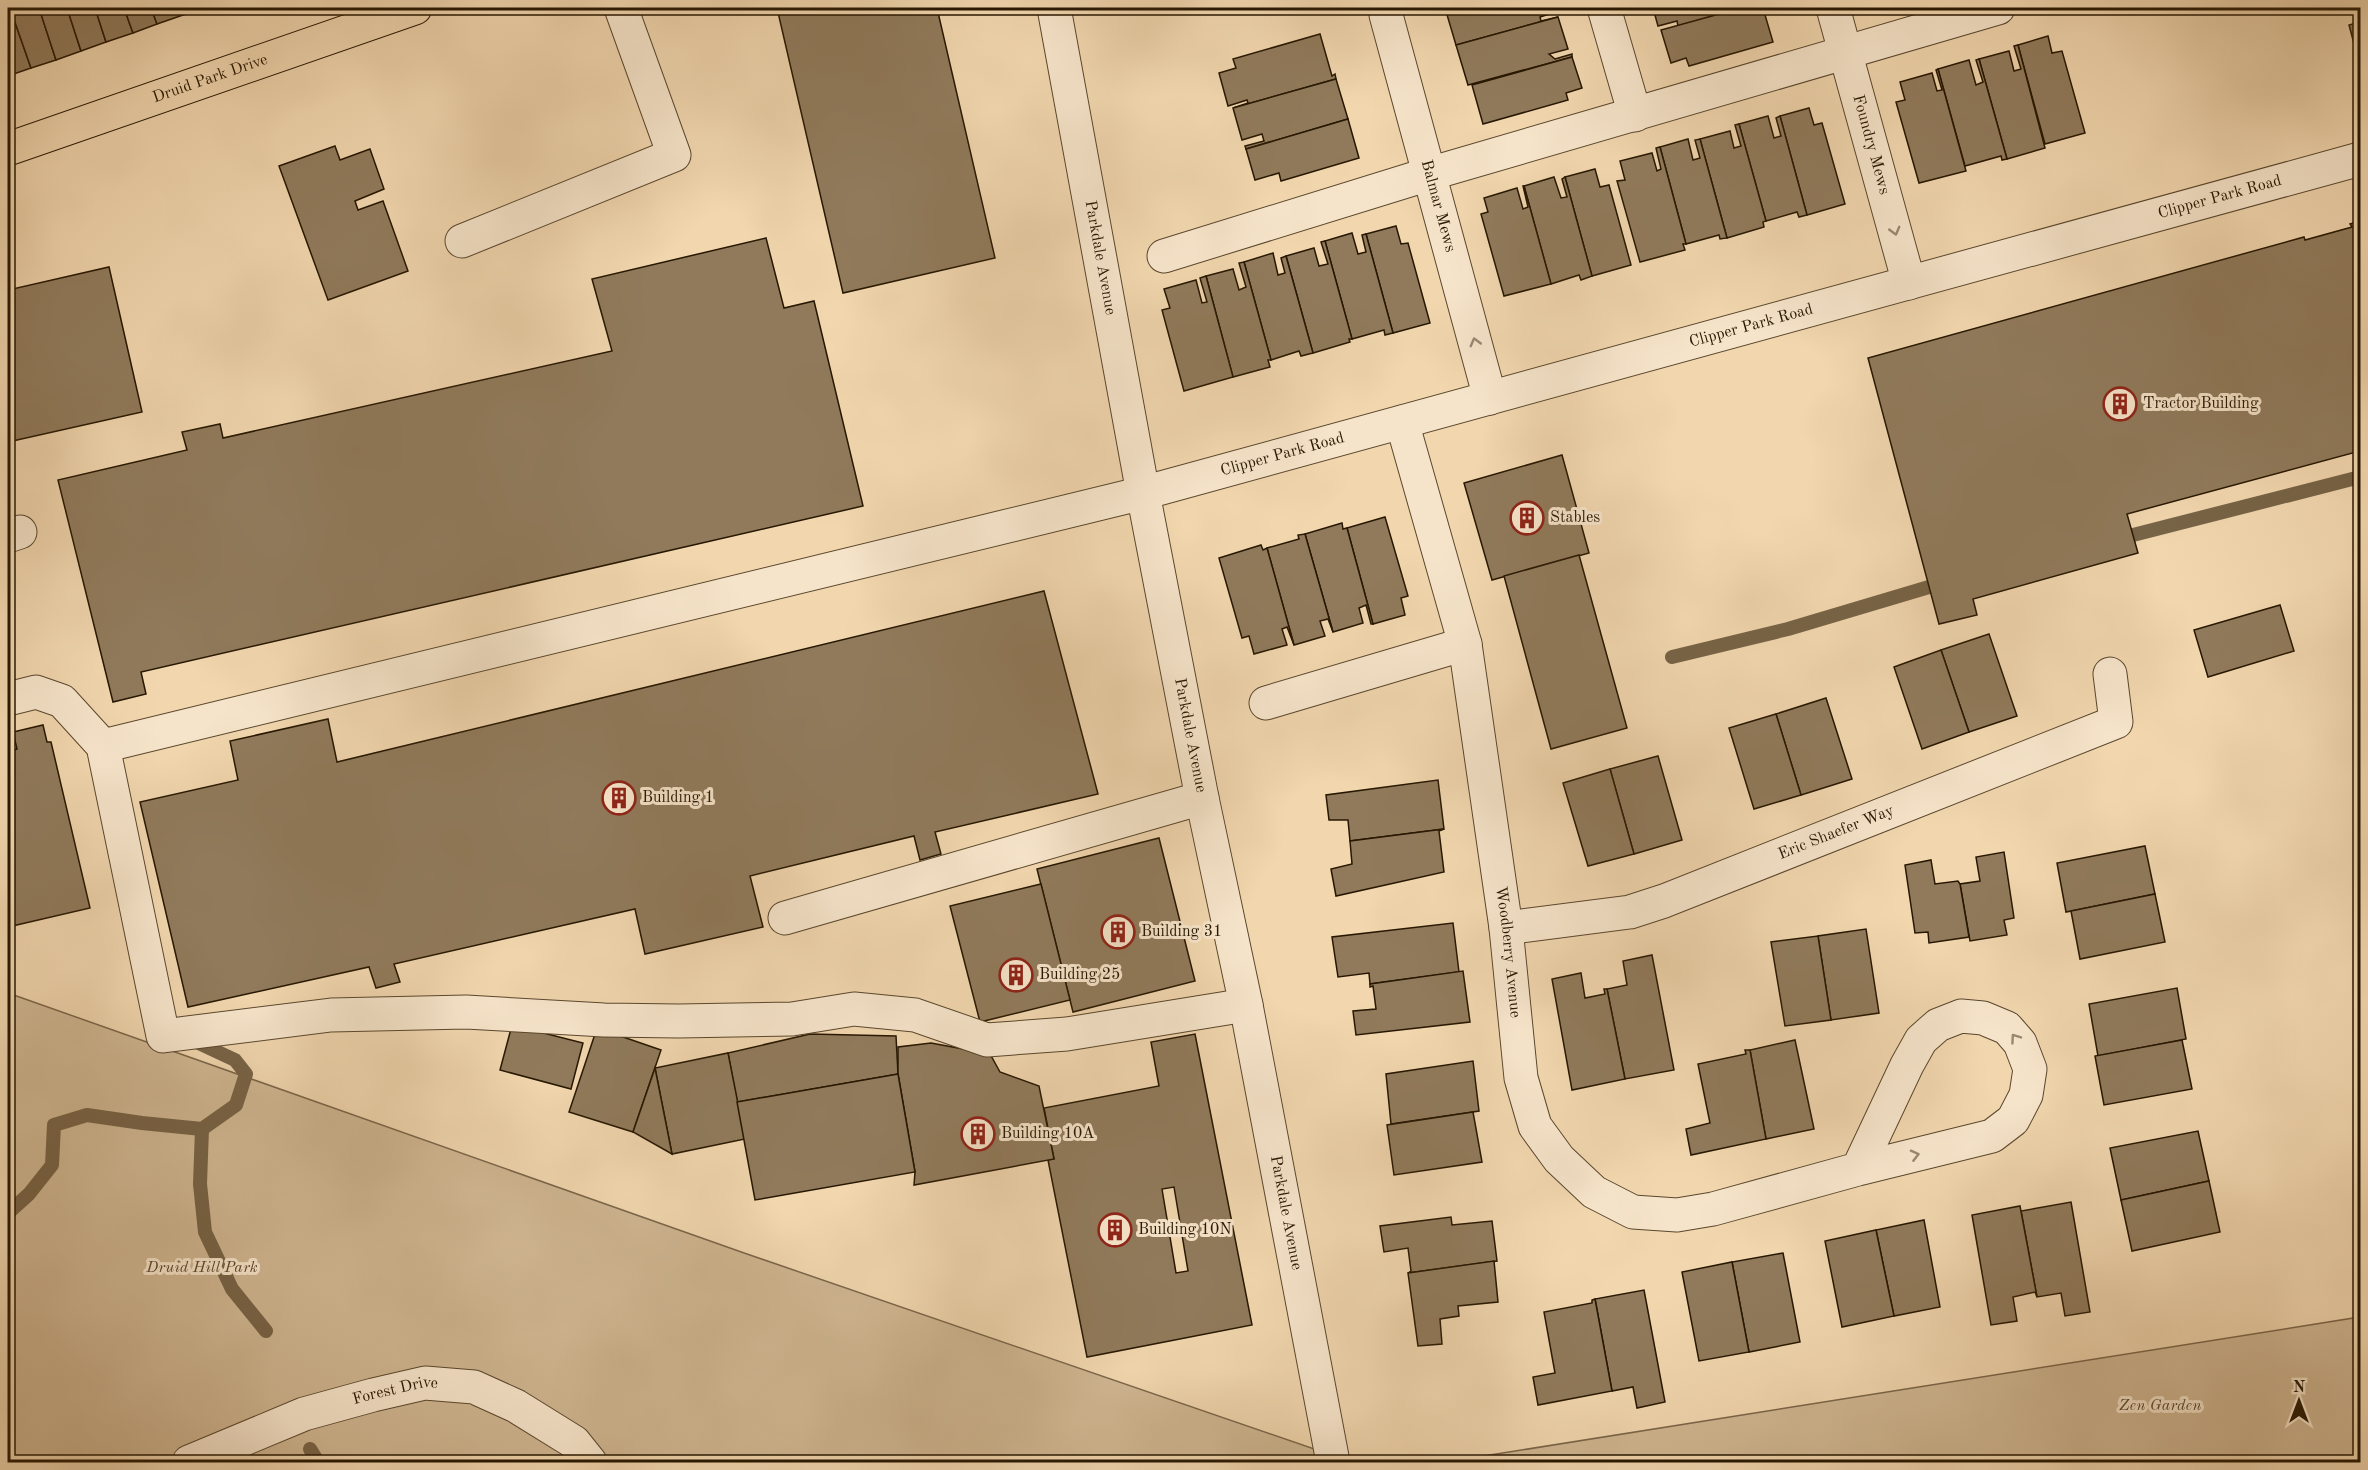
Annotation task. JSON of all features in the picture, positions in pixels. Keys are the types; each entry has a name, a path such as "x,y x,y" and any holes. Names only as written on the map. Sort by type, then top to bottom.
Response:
{"main road":[{"name":"Druid Park Drive","path":"8,149 375,14 415,8"}],"street":[{"path":"462,241 674,155 621,8"},
{"name":"Parkdale Avenue","path":"1054,8 1143,493 1202,798 1246,1005 1333,1462"},
{"path":"1605,8 1635,115"},
{"name":"Foundry Mews","path":"1833,8 1909,283"},
{"path":"1164,256 1430,174 1998,8"},
{"name":"Balmar Mews","path":"1386,15 1490,398"},
{"name":"Clipper Park Road","path":"103,746 1143,493 2361,159"},
{"name":"Woodberry Avenue","path":"1402,422 1465,644 1506,928 1521,1078 1535,1126 1559,1159 1594,1192 1633,1212 1677,1215 1713,1209 1858,1169 1992,1136 2013,1120 2026,1095 2030,1069 2020,1044 2007,1028 1983,1018 1961,1016 1938,1025 1921,1040 1858,1169"},
{"path":"1266,703 1465,644"},
{"name":"Eric Shaefer Way","path":"1506,928 1610,916 1664,901 2116,722 2110,674"},
{"path":"8,699 36,692 62,701 103,746 162,1036 331,1015 466,1012 604,1020 679,1021 792,1019 854,1009 915,1015 987,1040 1067,1034 1246,1005"},
{"path":"785,918 1202,798"},
{"name":"Forest Drive","path":"189,1462 304,1414 425,1383 474,1387 516,1406 573,1442 590,1462"}],"green space":[{"name":"Druid Hill Park","path":"8,993 747,1254 1352,1462 8,1462"},
{"name":"Zen Garden","path":"2360,1317 2360,1462 1446,1462"}],"building":[{"path":"8,8 10,8 31,68 8,76"},
{"path":"10,8 39,8 56,60 31,68"},
{"path":"39,8 67,8 81,51 56,60"},
{"path":"67,8 95,8 106,42 81,51"},
{"path":"95,8 124,8 133,33 106,42"},
{"path":"124,8 151,8 157,24 133,33"},
{"path":"151,8 180,8 183,15 157,24"},
{"path":"180,8 205,8 183,15"},
{"path":"777,8 937,8 995,258 843,293"},
{"path":"1445,8 1555,8 1556,12 1540,17 1541,21 1558,17 1456,45"},
{"path":"1653,8 1741,8 1678,26 1677,21 1658,26"},
{"path":"1741,8 1763,8 1773,42 1689,66 1686,58 1671,63 1661,30"},
{"path":"1558,17 1568,49 1549,54 1555,59 1572,54 1572,57 1468,85 1456,45"},
{"path":"2360,22 2360,66 2349,25"},
{"path":"1320,34 1332,76 1335,74 1336,79 1233,108 1248,103 1247,100 1228,106 1219,73 1236,68 1233,59"},
{"path":"2048,36 2052,53 2062,51 2085,133 2045,144 2018,45"},
{"path":"2018,45 2045,148 2007,159 1979,59 2009,51 2014,71 2021,69 2014,46"},
{"path":"1572,57 1582,88 1566,93 1568,100 1483,124 1472,85"},
{"path":"1979,59 2007,159 2002,160 2001,156 1965,166 1938,69 1969,60 1976,85 1983,82 1976,60"},
{"path":"1938,69 1966,171 1919,183 1896,102 1905,100 1900,82 1932,73 1937,91 1942,90 1936,70"},
{"path":"1336,79 1348,119 1246,149 1245,146 1264,141 1262,134 1242,140 1233,108"},
{"path":"1809,108 1814,125 1822,123 1845,204 1807,215 1780,116"},
{"path":"1768,116 1774,138 1781,136 1776,118 1780,116 1807,215 1799,217 1797,212 1766,221 1739,124"},
{"path":"1348,119 1359,158 1281,181 1279,173 1255,180 1246,149"},
{"path":"1739,124 1766,221 1763,222 1764,227 1727,238 1700,139 1730,131 1734,148 1741,146 1735,125"},
{"path":"1688,139 1693,160 1700,158 1695,140 1700,139 1727,238 1720,239 1719,235 1686,244 1660,147"},
{"path":"335,146 340,160 370,149 384,189 355,201 358,210 383,201 408,271 328,300 279,166"},
{"path":"1660,147 1686,244 1683,244 1685,250 1640,262 1617,181 1625,180 1620,161 1652,153 1657,171 1661,169 1656,148"},
{"path":"1595,169 1600,187 1609,185 1631,265 1592,276 1565,177"},
{"path":"1554,177 1561,198 1567,197 1562,179 1565,177 1592,276 1581,280 1579,275 1551,284 1524,186"},
{"path":"1523,186 1551,284 1504,296 1481,214 1488,212 1484,198 1517,188 1523,209 1528,207"},
{"name":"Tractor Building","path":"2360,221 2360,451 2127,514 2138,553 1973,599 1977,615 1939,624 1868,358 2304,237 2305,240 2352,227 2350,224"},
{"path":"1396,226 1401,244 1408,243 1430,323 1393,333 1366,234"},
{"path":"1352,233 1358,254 1366,252 1362,235 1366,234 1393,333 1385,335 1384,330 1352,339 1325,241"},
{"path":"766,238 784,308 814,301 863,506 141,672 146,694 113,702 58,480 187,450 182,432 220,424 223,438 612,351 592,279"},
{"path":"1325,241 1352,339 1349,339 1350,342 1313,353 1286,256 1314,248 1319,266 1328,264 1321,242"},
{"path":"1273,253 1278,275 1285,273 1281,258 1286,256 1313,353 1301,356 1299,351 1271,360 1244,262"},
{"path":"1244,262 1271,360 1268,360 1270,367 1233,377 1206,276 1233,269 1239,290 1246,287 1239,263"},
{"path":"109,267 142,412 8,442 8,290"},
{"path":"1206,276 1233,377 1184,391 1162,310 1170,308 1164,289 1196,280 1202,303 1207,302 1200,278"},
{"name":"Stables","path":"1562,455 1589,553 1492,580 1464,483"},
{"path":"1385,517 1408,596 1401,598 1405,615 1373,624 1347,528"},
{"path":"1342,523 1343,529 1347,528 1373,624 1371,624 1366,605 1359,608 1363,623 1333,632 1305,534"},
{"path":"1305,534 1333,632 1328,619 1320,621 1325,636 1294,645 1267,548 1299,539 1298,535"},
{"path":"1261,545 1263,550 1267,548 1294,645 1287,627 1282,629 1287,645 1254,654 1249,636 1242,638 1219,558"},
{"path":"1579,555 1627,728 1551,749 1504,576"},
{"name":"Building 1","path":"1044,591 1098,794 935,832 941,854 920,860 914,836 750,876 763,927 645,954 635,909 394,964 400,982 376,988 369,967 188,1007 140,802 238,780 230,741 328,719 337,762"},
{"path":"2280,605 2294,651 2208,677 2194,630"},
{"path":"1989,634 2017,716 1969,732 1941,650"},
{"path":"1941,650 1969,732 1922,749 1894,667"},
{"path":"1826,698 1852,779 1801,795 1776,714"},
{"path":"1776,714 1801,795 1754,809 1729,728"},
{"path":"43,725 47,742 51,742 90,908 8,927 8,752 17,749 13,732"},
{"path":"1658,756 1682,840 1634,854 1610,769"},
{"path":"1610,769 1634,854 1588,866 1563,783"},
{"path":"1438,780 1444,829 1350,841 1348,820 1329,820 1326,795"},
{"path":"1444,829 1439,831 1444,872 1336,896 1331,869 1352,864 1350,841"},
{"name":"Building 31","path":"1159,838 1195,981 1073,1012 1037,869"},
{"path":"2145,846 2155,894 2066,912 2057,863"},
{"path":"2004,852 2014,918 2004,920 2007,935 1970,941 1960,884 1980,881 1976,857"},
{"path":"1931,860 1935,884 1958,881 1960,884 1969,937 1929,943 1928,932 1915,933 1905,865"},
{"name":"Building 25","path":"1041,884 1070,1000 980,1022 950,906"},
{"path":"2155,894 2165,942 2080,959 2071,911"},
{"path":"1453,923 1459,972 1370,984 1369,973 1338,977 1332,937"},
{"path":"1866,929 1879,1013 1831,1020 1818,936"},
{"path":"1818,936 1831,1020 1785,1026 1771,942"},
{"path":"1652,955 1674,1070 1625,1079 1607,989 1627,985 1623,961"},
{"path":"1463,971 1470,1022 1356,1035 1353,1011 1376,1009 1373,986 1370,987 1370,984"},
{"path":"1581,973 1585,998 1605,994 1604,989 1607,989 1625,1079 1572,1090 1552,979"},
{"path":"2177,988 2186,1039 2098,1056 2089,1004"},
{"path":"512,1025 583,1043 571,1089 500,1070"},
{"path":"597,1028 661,1050 633,1132 569,1112"},
{"path":"810,1034 896,1036 898,1074 737,1102 728,1053"},
{"name":"Building 10N","path":"1195,1034 1252,1325 1087,1357 1048,1160 1054,1159 1044,1108 1159,1086 1151,1042","holes":["1174,1187 1188,1271 1176,1273 1162,1189"]},
{"path":"1795,1040 1814,1129 1766,1139 1750,1050"},
{"path":"2182,1040 2192,1089 2104,1105 2095,1056"},
{"name":"Building 10A","path":"931,1043 990,1054 1000,1072 1039,1086 1054,1159 914,1185 915,1172 898,1074 898,1047"},
{"path":"1745,1050 1750,1050 1766,1139 1691,1155 1686,1129 1710,1123 1698,1064 1746,1054"},
{"path":"728,1053 745,1139 672,1154 655,1068"},
{"path":"1473,1061 1479,1111 1391,1124 1386,1074"},
{"path":"655,1068 672,1154 633,1132"},
{"path":"898,1074 915,1172 755,1200 737,1102"},
{"path":"1473,1112 1482,1162 1394,1175 1387,1125"},
{"path":"2198,1131 2209,1181 2121,1200 2110,1148"},
{"path":"2209,1181 2220,1232 2132,1251 2121,1200"},
{"path":"2071,1202 2090,1312 2065,1316 2061,1293 2037,1297 2021,1211"},
{"path":"2020,1206 2037,1297 2035,1292 2013,1297 2017,1321 1991,1325 1972,1215"},
{"path":"1451,1217 1452,1225 1492,1221 1497,1261 1408,1273 1411,1271 1408,1248 1384,1252 1380,1226"},
{"path":"1924,1220 1940,1307 1894,1316 1876,1230"},
{"path":"1876,1230 1894,1316 1842,1327 1825,1241"},
{"path":"1783,1253 1800,1342 1749,1352 1732,1262"},
{"path":"1494,1261 1498,1302 1458,1306 1459,1316 1440,1319 1442,1344 1418,1346 1408,1273"},
{"path":"1732,1262 1749,1352 1699,1361 1682,1272"},
{"path":"1644,1290 1665,1402 1637,1408 1633,1387 1612,1391 1595,1299"},
{"path":"1595,1299 1612,1391 1538,1405 1533,1377 1555,1373 1544,1312 1592,1303"}],"waterway":[{"path":"2133,535 2360,477"},
{"path":"1672,657 1788,629 1929,587"},
{"path":"8,1213 29,1194 52,1165 54,1125 87,1115 202,1129 236,1105 246,1074 235,1060 190,1039"},
{"path":"202,1129 200,1184 205,1232 232,1289 266,1331"},
{"path":"310,1449 318,1462"}],"place":[{"name":"Tractor Building","path":"2120,404"},
{"name":"Stables","path":"1527,518"},
{"name":"Building 1","path":"619,798"},
{"name":"Building 31","path":"1118,932"},
{"name":"Building 25","path":"1016,975"},
{"name":"Building 10A","path":"978,1134"},
{"name":"Building 10N","path":"1115,1230"}]}
